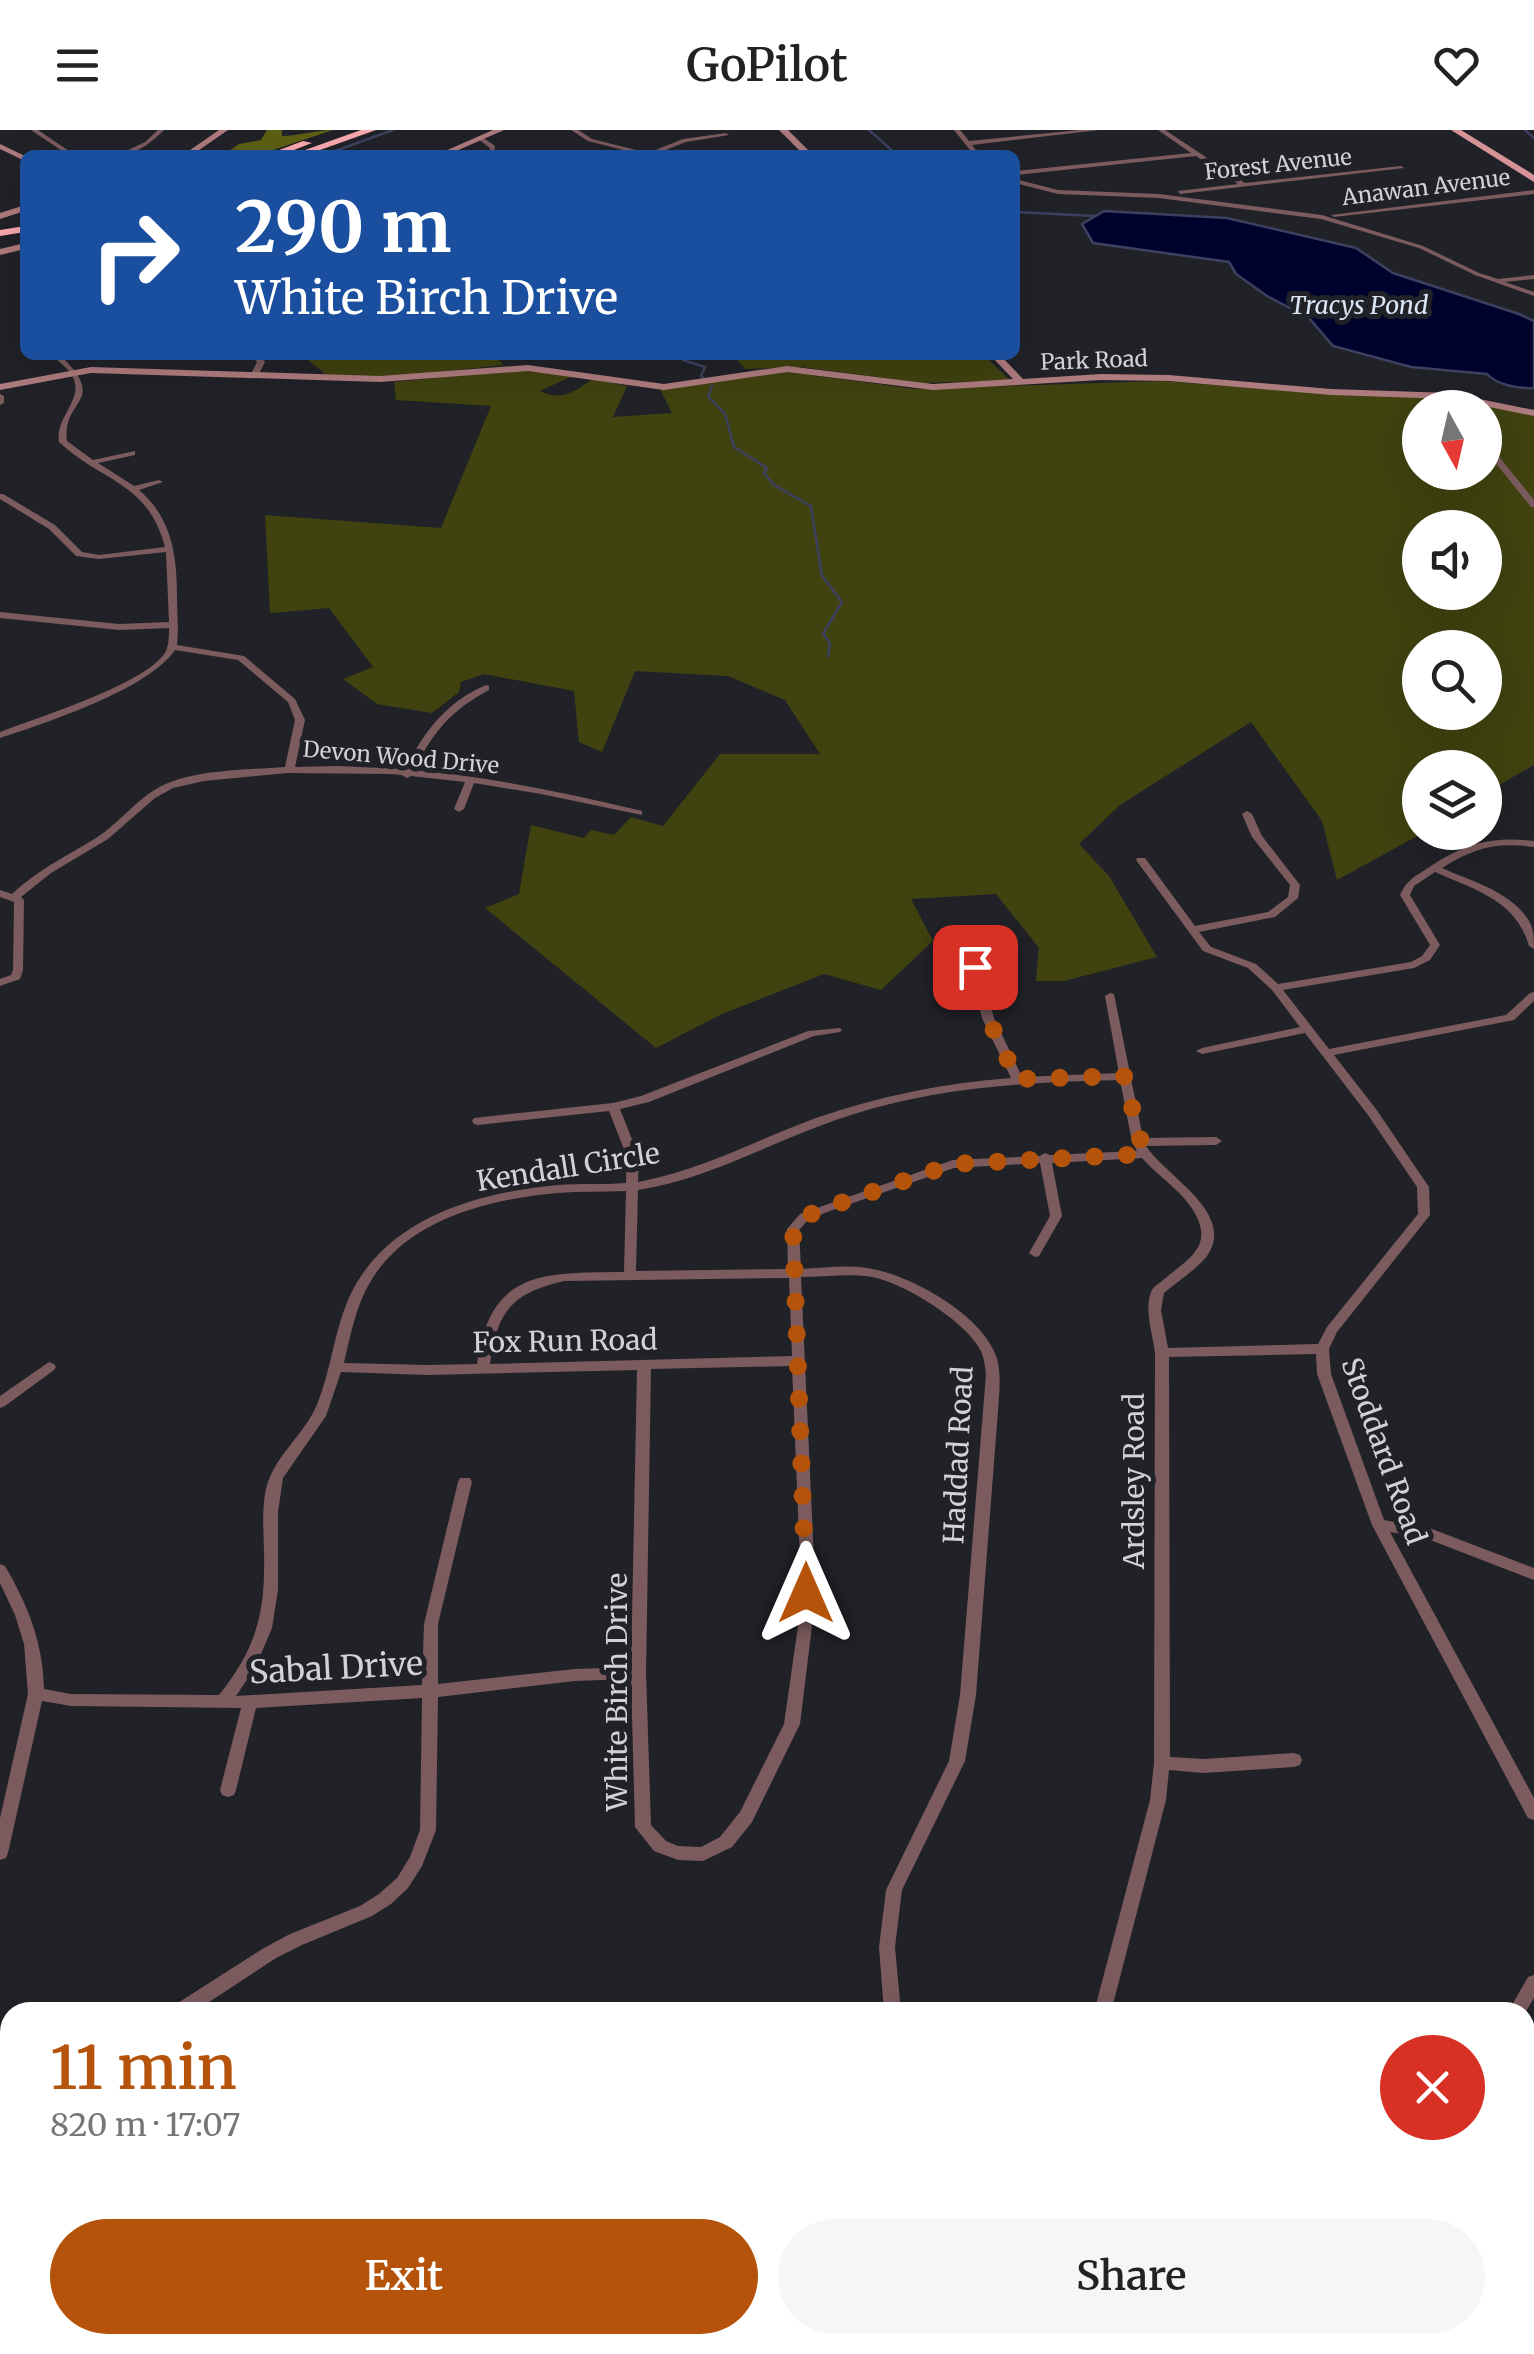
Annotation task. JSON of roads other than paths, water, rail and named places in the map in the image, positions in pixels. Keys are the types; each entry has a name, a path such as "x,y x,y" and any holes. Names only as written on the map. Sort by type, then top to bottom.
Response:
{"highway":[{"path":"285,150 343,130"},
{"path":"314,150 372,130"}],"main road":[{"path":"194,150 224,130"},
{"path":"452,150 500,130"},
{"path":"783,130 804,150"},
{"path":"1455,130 1534,178"},
{"path":"1000,360 1022,382"},
{"name":"Park Road","path":"1,390 72,372 380,380 528,368 664,387 787,370 914,386 1140,377 1331,392 1402,393"},
{"name":"Park Road","path":"1502,406 1534,412"}],"street":[{"path":"34,130 64,150"},
{"path":"131,150 162,130"},
{"path":"574,130 590,140 629,150"},
{"path":"957,130 975,150"},
{"path":"970,143 1096,130"},
{"path":"1161,130 1244,185"},
{"path":"665,150 685,140 726,135"},
{"path":"480,138 492,150"},
{"path":"1020,172 1196,154"},
{"name":"Forest Avenue","path":"1160,196 1402,168"},
{"path":"1020,182 1084,195 1160,196 1322,217 1420,247 1534,294"},
{"name":"Anawan Avenue","path":"1322,217 1534,192"},
{"path":"1420,247 1442,242"},
{"path":"1499,280 1534,277"},
{"path":"0,735 130,683 164,661 172,647 170,548 152,506 71,449 60,435 79,398 76,374 61,360"},
{"path":"254,376 260,360"},
{"path":"92,462 132,452"},
{"path":"1502,466 1534,506"},
{"path":"132,490 159,482"},
{"path":"1523,492 1534,494"},
{"path":"0,496 52,528 79,554 99,557 170,548"},
{"path":"0,615 119,626 172,625"},
{"path":"172,647 241,658 292,701 300,720 290,768"},
{"path":"406,775 437,720 462,700 486,688"},
{"name":"Devon Wood Drive","path":"16,896 37,875 104,837 168,787 202,778 290,768 406,775 548,792 639,813"},
{"path":"459,809 470,782"},
{"path":"1191,930 1271,915 1292,898 1295,885 1257,837 1247,814"},
{"path":"1276,988 1414,965 1435,946 1405,895 1410,884 1479,843 1495,840 1534,844"},
{"name":"Stoddard Road","path":"1141,860 1207,949 1252,966 1276,988 1423,1187 1424,1214 1342,1315 1322,1349 1324,1374 1379,1525 1534,1813"},
{"path":"1434,868 1486,892 1523,916 1532,926 1534,946"},
{"path":"0,894 19,900 16,977 0,983"},
{"path":"975,967 988,1018 1017,1079"},
{"path":"1326,1053 1510,1018 1534,995"},
{"path":"1110,996 1141,1148"},
{"path":"1202,1051 1306,1029"},
{"path":"478,1121 613,1107 700,1078 812,1033 836,1030"},
{"name":"Kendall Circle","path":"224,1700 245,1676 274,1596 271,1533 276,1478 319,1415 356,1297 392,1248 416,1230 476,1205 526,1193 654,1183 888,1099 936,1087 1017,1079 1124,1076"},
{"path":"613,1107 633,1156 630,1276"},
{"name":"White Birch Drive","path":"644,1365 638,1673 643,1827 660,1846 702,1854 726,1842 746,1817 792,1724 805,1626 807,1560 793,1229 804,1217 953,1164 1216,1141"},
{"name":"Ardsley Road","path":"1105,2002 1158,1800 1162,1763 1162,1353 1155,1310 1158,1291 1200,1256 1208,1242 1202,1209 1141,1148"},
{"path":"1036,1253 1056,1216 1045,1157"},
{"name":"Haddad Road","path":"482,1368 492,1318 498,1308 520,1290 564,1278 869,1272 891,1276 968,1326 987,1349 993,1368 968,1696 957,1761 894,1890 888,1947 892,2002"},
{"path":"1162,1353 1322,1349"},
{"name":"Fox Run Road","path":"335,1366 482,1368 796,1361"},
{"path":"0,1403 49,1368"},
{"path":"194,2002 272,1952 368,1912 402,1886 418,1863 428,1830 431,1624 465,1482"},
{"path":"1379,1525 1426,1533 1534,1574"},
{"path":"0,1570 29,1624 36,1694 0,1853"},
{"path":"0,1603 18,1599"},
{"name":"Sabal Drive","path":"36,1694 71,1700 250,1702 638,1673"},
{"path":"228,1790 250,1702"},
{"path":"1162,1763 1204,1766 1294,1760"}],"water":[{"name":"Tracys Pond","path":"1104,211 1227,218 1356,248 1393,273 1519,314 1534,321 1534,388 1509,386 1487,374 1411,367 1333,346 1309,318 1267,296 1236,274 1229,262 1093,243 1082,224"}],"waterway":[{"path":"338,150 393,130"},
{"path":"869,130 891,150"},
{"path":"1525,130 1534,138"},
{"path":"1020,212 1095,216"},
{"path":"683,360 705,367 701,376 706,380"},
{"path":"712,386 708,396 725,414 734,447 767,468 764,473 774,485 811,506 822,576 842,602 823,634 830,643 828,656"}]}
